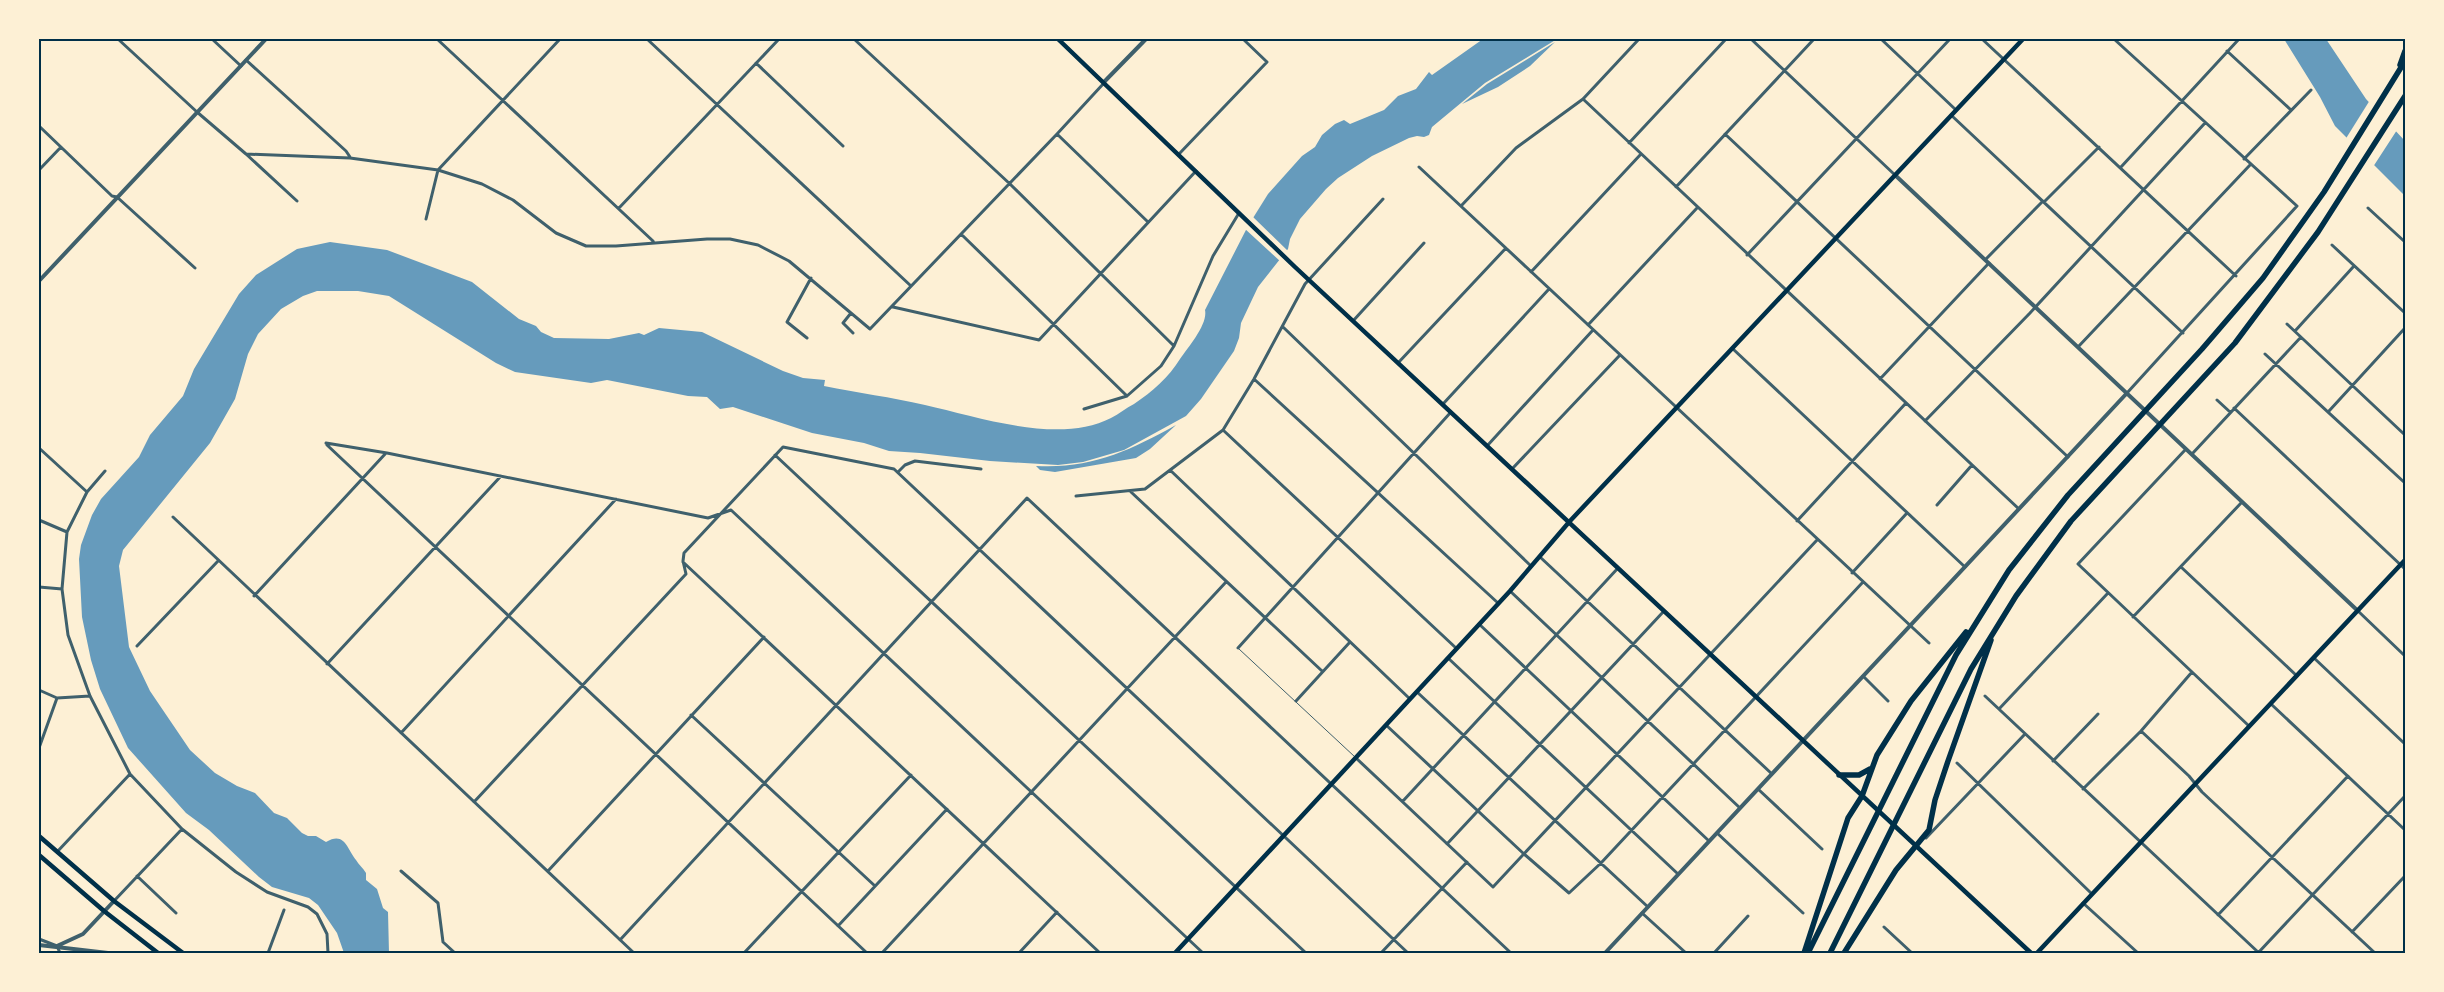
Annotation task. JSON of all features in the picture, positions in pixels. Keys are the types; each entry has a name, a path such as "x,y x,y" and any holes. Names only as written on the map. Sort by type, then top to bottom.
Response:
{"highway":[{"path":"2396,75 2405,50"},
{"path":"1808,953 1947,672 1974,623 2009,570 2049,517 2263,278 2324,192 2405,61"},
{"path":"1830,953 1883,850 1971,669 1995,628 2060,536 2235,343 2297,262 2405,96"},
{"path":"1804,953 1848,818 1862,796 1872,767 1911,701 1974,623"},
{"path":"1844,953 1896,870 1929,830 1935,800 1995,628"},
{"path":"1839,775 1859,775 1872,767"}],"main road":[{"path":"1058,39 1295,267 1570,522 1754,697 2031,953"},
{"path":"1175,953 1510,591 1570,522 2023,39"},
{"path":"2037,953 2358,611 2403,567 2405,560"},
{"path":"39,836 114,901 182,953"},
{"path":"39,855 104,911 158,953"}],"street":[{"path":"118,39 297,202"},
{"path":"212,39 241,66"},
{"path":"39,281 266,39"},
{"path":"437,39 653,242"},
{"path":"426,219 438,170 502,99 560,39"},
{"path":"647,39 911,286"},
{"path":"619,208 779,39"},
{"path":"854,39 1010,184 1174,346"},
{"path":"246,154 350,158 438,170 482,184 513,200 556,233 586,246 730,239 758,245 789,261 870,329 1146,39"},
{"path":"1179,154 1267,62 1243,39"},
{"path":"1460,206 1516,148 1583,99 1639,39"},
{"path":"1629,143 1726,39"},
{"path":"1751,39 2405,656"},
{"path":"1676,187 1814,39"},
{"path":"1881,39 1956,110"},
{"path":"1747,255 1950,39"},
{"path":"1982,39 2236,276"},
{"path":"1605,953 1862,675 2020,510 2236,276 2297,206 2114,39"},
{"path":"2121,167 2239,39"},
{"path":"2227,51 2291,110"},
{"path":"246,60 346,152 350,158"},
{"path":"756,63 843,146"},
{"path":"2244,159 2311,90"},
{"path":"1583,99 1786,292 2020,510"},
{"path":"1951,115 2183,333"},
{"path":"1925,422 2036,306 2205,123"},
{"path":"39,126 112,196 117,197 195,268"},
{"path":"1057,134 1148,222"},
{"path":"1725,134 2068,458"},
{"path":"39,170 60,147"},
{"path":"1880,379 1930,327 2043,202 2099,147"},
{"path":"1531,272 1641,154"},
{"path":"2078,347 2250,165"},
{"path":"1419,167 1929,644"},
{"path":"892,307 1039,340 1196,171"},
{"path":"1076,496 1145,490 1223,430 1254,379 1309,279 1383,199"},
{"path":"1588,325 1697,208"},
{"path":"2368,208 2405,242"},
{"path":"1084,409 1127,396 1161,366 1174,346 1213,256 1240,214"},
{"path":"961,234 1127,396"},
{"path":"1353,321 1424,243"},
{"path":"2332,245 2405,313"},
{"path":"1398,363 1506,248"},
{"path":"2295,332 2354,266"},
{"path":"807,338 787,322 810,278"},
{"path":"1443,404 1549,289"},
{"path":"852,313 843,323 854,333"},
{"path":"2287,324 2405,434"},
{"path":"1283,327 1531,566"},
{"path":"2329,411 2405,328"},
{"path":"1487,446 1593,330"},
{"path":"2192,454 2301,337"},
{"path":"1733,349 1965,567"},
{"path":"1512,469 1620,354"},
{"path":"2265,354 2405,483"},
{"path":"1254,379 1498,604"},
{"path":"2217,400 2230,412"},
{"path":"1797,521 1906,403"},
{"path":"2234,408 2403,567"},
{"path":"1238,648 1451,412"},
{"path":"1223,430 1456,648"},
{"path":"867,953 326,443 387,453 708,518 732,510 1204,953"},
{"path":"474,802 686,574 683,561 684,553 783,447 889,467 898,472 1408,953"},
{"path":"39,448 87,492"},
{"path":"2186,450 2078,564 2249,727"},
{"path":"254,596 387,453"},
{"path":"775,454 1306,953"},
{"path":"898,472 904,465 915,461 981,469"},
{"path":"1937,505 1972,466"},
{"path":"1170,470 1410,699"},
{"path":"105,471 87,492 67,532 62,589 68,635 90,696 130,774 182,829 236,872 267,892 308,907 317,914 327,934 328,953"},
{"path":"327,664 501,476"},
{"path":"1131,492 1322,671"},
{"path":"620,940 1027,498 1511,953"},
{"path":"401,733 616,499"},
{"path":"2133,617 2242,502"},
{"path":"1852,573 1907,513"},
{"path":"173,517 254,596 634,953"},
{"path":"39,520 67,532"},
{"path":"1356,757 1493,887 1817,540"},
{"path":"1539,556 1772,774"},
{"path":"137,646 218,560"},
{"path":"683,561 1100,953"},
{"path":"1403,801 1618,568"},
{"path":"2181,568 2297,676"},
{"path":"882,953 1226,582"},
{"path":"1386,724 1569,894 1601,863 1863,582"},
{"path":"39,586 62,589"},
{"path":"1510,591 1740,808"},
{"path":"1998,709 2108,593"},
{"path":"1448,844 1664,611"},
{"path":"1478,624 1709,841"},
{"path":"548,871 764,637"},
{"path":"1296,700 1350,642"},
{"path":"1448,658 1678,874"},
{"path":"2314,658 2405,744"},
{"path":"2083,789 2141,731 2192,672"},
{"path":"1862,675 1888,701"},
{"path":"39,690 57,698 90,696"},
{"path":"1417,692 1648,907"},
{"path":"1985,696 2258,953 2405,796"},
{"path":"39,748 57,698"},
{"path":"2271,704 2405,830"},
{"path":"2053,761 2098,714"},
{"path":"691,715 874,886"},
{"path":"2141,731 2272,858 2375,953"},
{"path":"1916,846 1944,821 2025,734"},
{"path":"1957,763 2092,894"},
{"path":"56,852 130,774"},
{"path":"744,953 911,775"},
{"path":"2218,915 2348,776"},
{"path":"1758,789 1822,849"},
{"path":"838,926 947,809"},
{"path":"39,939 58,946 83,934 182,829"},
{"path":"1717,833 1803,913"},
{"path":"1381,953 1467,862"},
{"path":"401,871 438,904 443,942 455,953"},
{"path":"137,876 176,913"},
{"path":"2352,932 2405,876"},
{"path":"2083,903 2138,953"},
{"path":"268,953 284,910"},
{"path":"1019,953 1056,912"},
{"path":"1642,913 1686,953"},
{"path":"1714,953 1748,916"},
{"path":"1884,927 1912,953"},
{"path":"39,946 58,946 108,953"},
{"path":"58,946 60,953"}],"lane":[{"path":"1238,648 1356,757"}],"water":[{"path":"1483,39 1557,39 1485,83 1432,127 1429,135 1409,138 1372,156 1338,178 1300,219 1290,239 1288,249 1258,287 1241,323 1239,338 1234,351 1201,399 1186,416 1124,450 1083,462 1058,465 990,461 889,451 864,443 812,433 733,407 720,409 707,397 688,396 607,380 591,383 515,372 496,363 389,296 358,291 317,291 303,296 281,309 258,334 248,354 235,399 210,443 123,550 119,566 129,647 150,691 190,750 215,773 237,786 255,793 274,813 287,818 302,833 308,836 316,836 326,842 337,839 345,843 366,873 366,880 377,889 383,908 388,912 389,953 344,953 337,933 318,905 309,898 272,887 259,877 209,830 186,813 128,748 100,689 91,660 82,617 79,559 81,545 92,515 101,499 139,457 150,435 183,396 194,369 239,294 256,275 297,249 330,242 387,250 472,282 519,319 536,326 541,332 554,338 609,339 639,333 644,335 659,328 702,332 783,371 803,378 825,380 824,386 912,402 994,422 1019,426 1068,429 1090,426 1111,418 1134,404 1154,389 1171,372 1201,328 1204,322 1205,310 1248,226 1268,194 1302,156 1315,147 1322,135 1335,124 1344,120 1350,124 1384,110 1398,96 1416,89 1429,72 1432,75"},
{"path":"2284,39 2326,39 2366,99 2405,141 2405,196 2335,126 2320,97"},
{"path":"1555,42 1530,66 1498,87 1462,104 1487,84"},
{"path":"1176,425 1150,449 1136,458 1055,472 1040,470 1036,466 1074,465 1092,461 1126,450"}],"pier":[{"path":"2370,100 2397,130 2371,170 2364,164 2365,160 2345,140"},
{"path":"1252,216 1289,252 1281,262 1244,228"}]}
